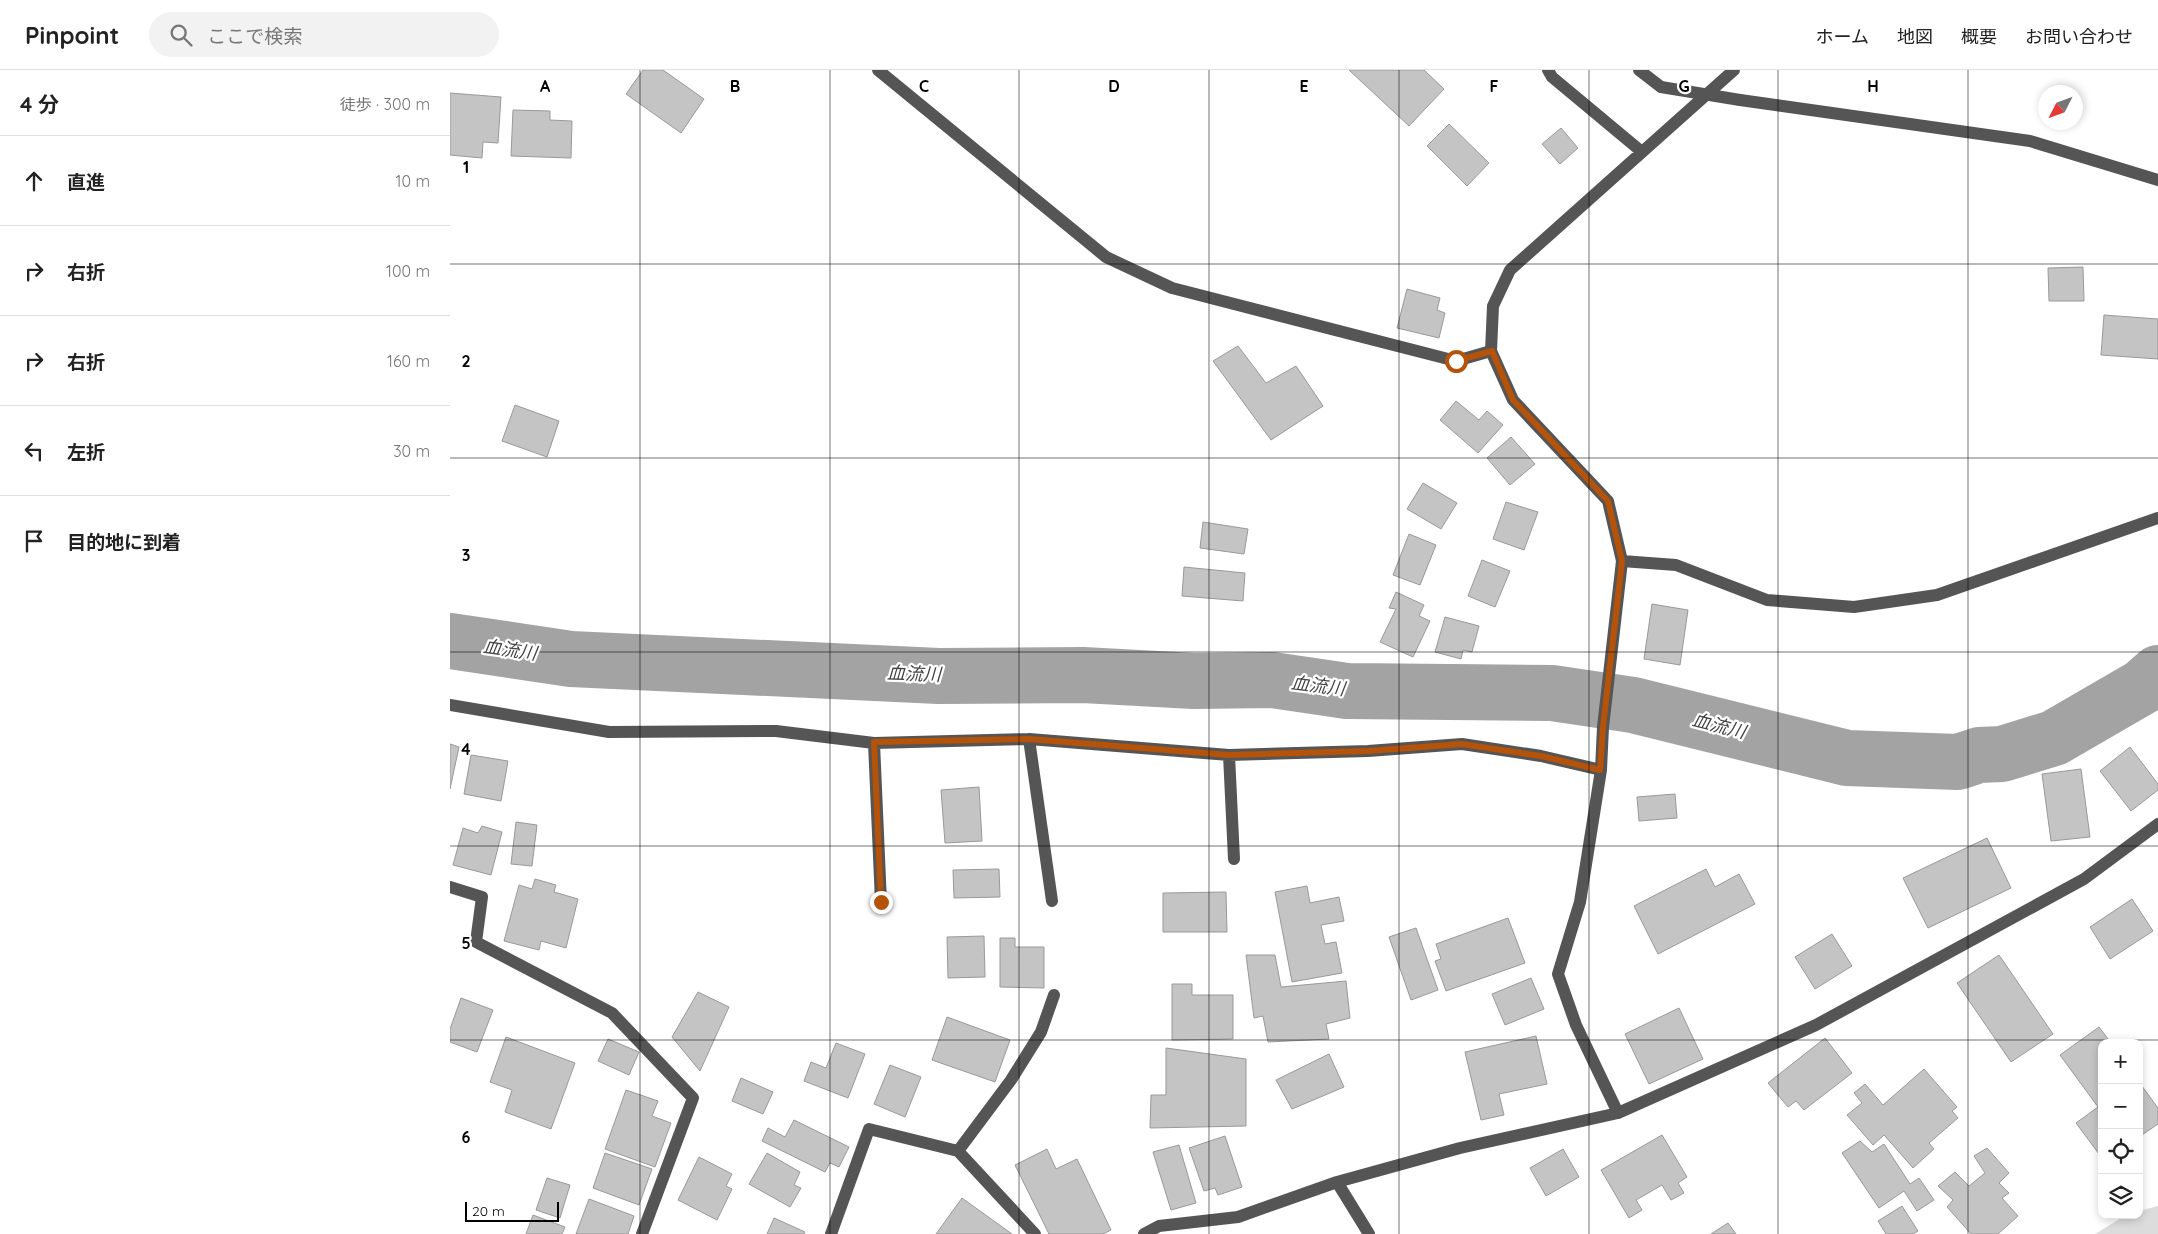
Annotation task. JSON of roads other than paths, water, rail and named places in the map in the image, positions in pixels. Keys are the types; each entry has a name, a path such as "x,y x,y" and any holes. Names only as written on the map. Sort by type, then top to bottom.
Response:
{"street":[{"path":"878,70 1106,257 1172,288 1456,361 1492,351"},
{"path":"1548,70 1552,77 1642,152"},
{"path":"1639,70 1661,87 2030,141 2158,180"},
{"path":"1618,1113 1576,1025 1558,974 1580,902 1600,770 1603,727 1622,561 1608,501 1513,400 1492,351 1493,306 1510,270 1734,70"},
{"path":"1622,561 1676,564 1767,600 1854,607 1936,595 2158,518"},
{"path":"450,705 608,732 776,732 874,742 1029,739 1229,755 1368,751 1462,744 1541,756 1600,770"},
{"path":"1029,739 1052,901"},
{"path":"874,742 881,902"},
{"path":"1229,755 1234,859"},
{"path":"1144,1234 1159,1226 1238,1216 1337,1182 1460,1148 1618,1113 1816,1025 2084,879 2158,824"},
{"path":"450,887 482,896 476,942 612,1013 693,1098 642,1234"},
{"path":"958,1151 1011,1080 1041,1032 1054,995"},
{"path":"831,1234 869,1129 958,1151 1035,1234"},
{"path":"1337,1182 1369,1234"}],"waterway":[{"name":"血流川","path":"450,641 571,659 939,676 1083,675 1194,681 1272,680 1347,691 1552,693 1633,705 1847,758 1958,762 1979,755 2002,754 2054,738 2142,687 2158,673"}]}
